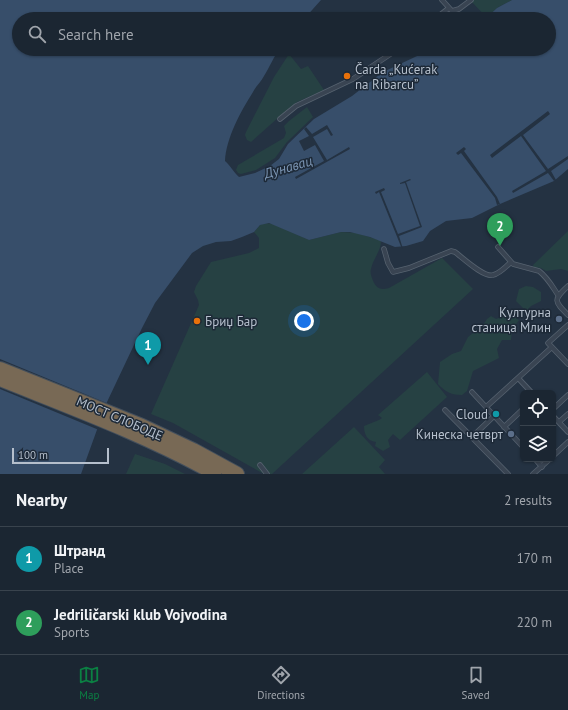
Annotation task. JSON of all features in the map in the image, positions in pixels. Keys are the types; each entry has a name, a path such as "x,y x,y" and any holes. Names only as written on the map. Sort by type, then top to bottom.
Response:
{"highway":[{"name":"МОСТ СЛОБОДЕ","path":"0,369 148,429 193,450 237,474"},
{"name":"МОСТ СЛОБОДЕ","path":"0,379 138,435 217,474"}],"lane":[{"path":"442,0 452,11 456,11 471,0"},
{"path":"444,12 449,8"},
{"path":"280,119 296,106 361,74 388,56"},
{"path":"498,247 516,266 539,271 547,278 558,295 558,305 568,315"},
{"path":"384,249 388,263 393,272 409,268 451,251 455,252 476,269 492,276 511,262"},
{"path":"558,295 568,286"},
{"path":"568,325 548,343 568,364"},
{"path":"486,407 552,347"},
{"path":"518,378 529,390"},
{"path":"472,392 520,444"},
{"path":"556,406 568,395"},
{"path":"445,410 508,474"},
{"path":"504,427 520,412"},
{"path":"559,422 568,414"},
{"path":"472,437 494,416"},
{"path":"556,419 568,432"},
{"path":"556,453 568,442"},
{"path":"538,462 542,467"},
{"path":"533,474 547,462"},
{"path":"260,465 267,474"}],"green space":[{"path":"470,0 512,0 497,8 493,12 481,12"},
{"path":"288,56 291,56 301,69 308,66 324,90 297,102 251,142 247,140 245,135 246,132 274,77"},
{"path":"307,107 313,117 287,142 275,158 256,170 241,174 238,173 236,170 238,165 284,138 286,133 284,126"},
{"path":"264,223 273,224 309,240 341,232 357,233 381,241 380,248 372,265 371,271 375,284 380,289 389,288 442,258 473,289 272,474 264,474 173,423 151,414 199,305 194,292 196,286 211,262 249,253 259,248 259,238 254,232"},
{"path":"568,231 568,271 561,269 546,271 541,268 534,267 533,265"},
{"path":"526,286 533,287 541,292 541,301 531,306 526,311 516,301 519,289"},
{"path":"511,315 519,320 512,330 511,340 502,340 497,349 499,358 473,371 467,391 462,395 446,391 441,387 438,384 440,362 452,354 461,351 468,337 483,325 491,316 496,319"},
{"path":"427,372 447,397 400,440 393,434 388,440 390,447 383,451 375,446 376,442 367,437 364,426 382,418 378,415"},
{"path":"354,427 385,460 379,467 385,474 302,474"},
{"path":"135,454 165,464 185,474 126,474"}],"water":[{"name":"Дунавац","path":"0,0 321,0 310,12 12,12 12,56 274,56 263,78 244,108 228,143 225,161 239,177 255,173 270,166 279,159 288,144 314,119 352,96 383,72 417,56 556,56 556,12 493,12 512,0 568,0 568,169 554,181 500,204 472,218 446,221 430,231 423,241 406,246 395,247 370,237 350,232 341,232 309,240 269,223 260,225 254,232 231,241 216,242 203,246 192,253 155,303 107,402 81,474 0,474"}],"pier":[{"path":"548,111 550,114 523,135 548,169 568,156 568,159 551,171 556,180 554,181 548,173 513,193 512,191 546,171 521,136 492,158 490,155"},
{"path":"327,125 333,135 331,136 327,129 313,137 327,160 349,147 350,149 296,179 295,177 324,161 315,145 304,151 299,141 309,136 304,129 306,127 312,134"},
{"path":"464,147 466,149 464,151 497,197 500,204 497,205 495,198 461,153 458,155 456,153"},
{"path":"410,179 411,180 406,182 422,227 399,236 402,249 379,192 376,194 375,192 384,188 385,190 381,192 398,234 420,226 405,183 400,184"},
{"path":"0,359 109,404 99,430 0,389"}],"place":[{"name":"Čarda „Kućerak na Ribarcu”","path":"347,76"},
{"name":"Jedriličarski klub Vojvodina","path":"500,246"},
{"name":"Културна станица Млин","path":"559,319"},
{"name":"Бриџ Бар","path":"197,321"},
{"name":"Штранд","path":"148,365"},
{"name":"Cloud","path":"496,414"},
{"name":"Кинеска четврт","path":"511,434"}]}
